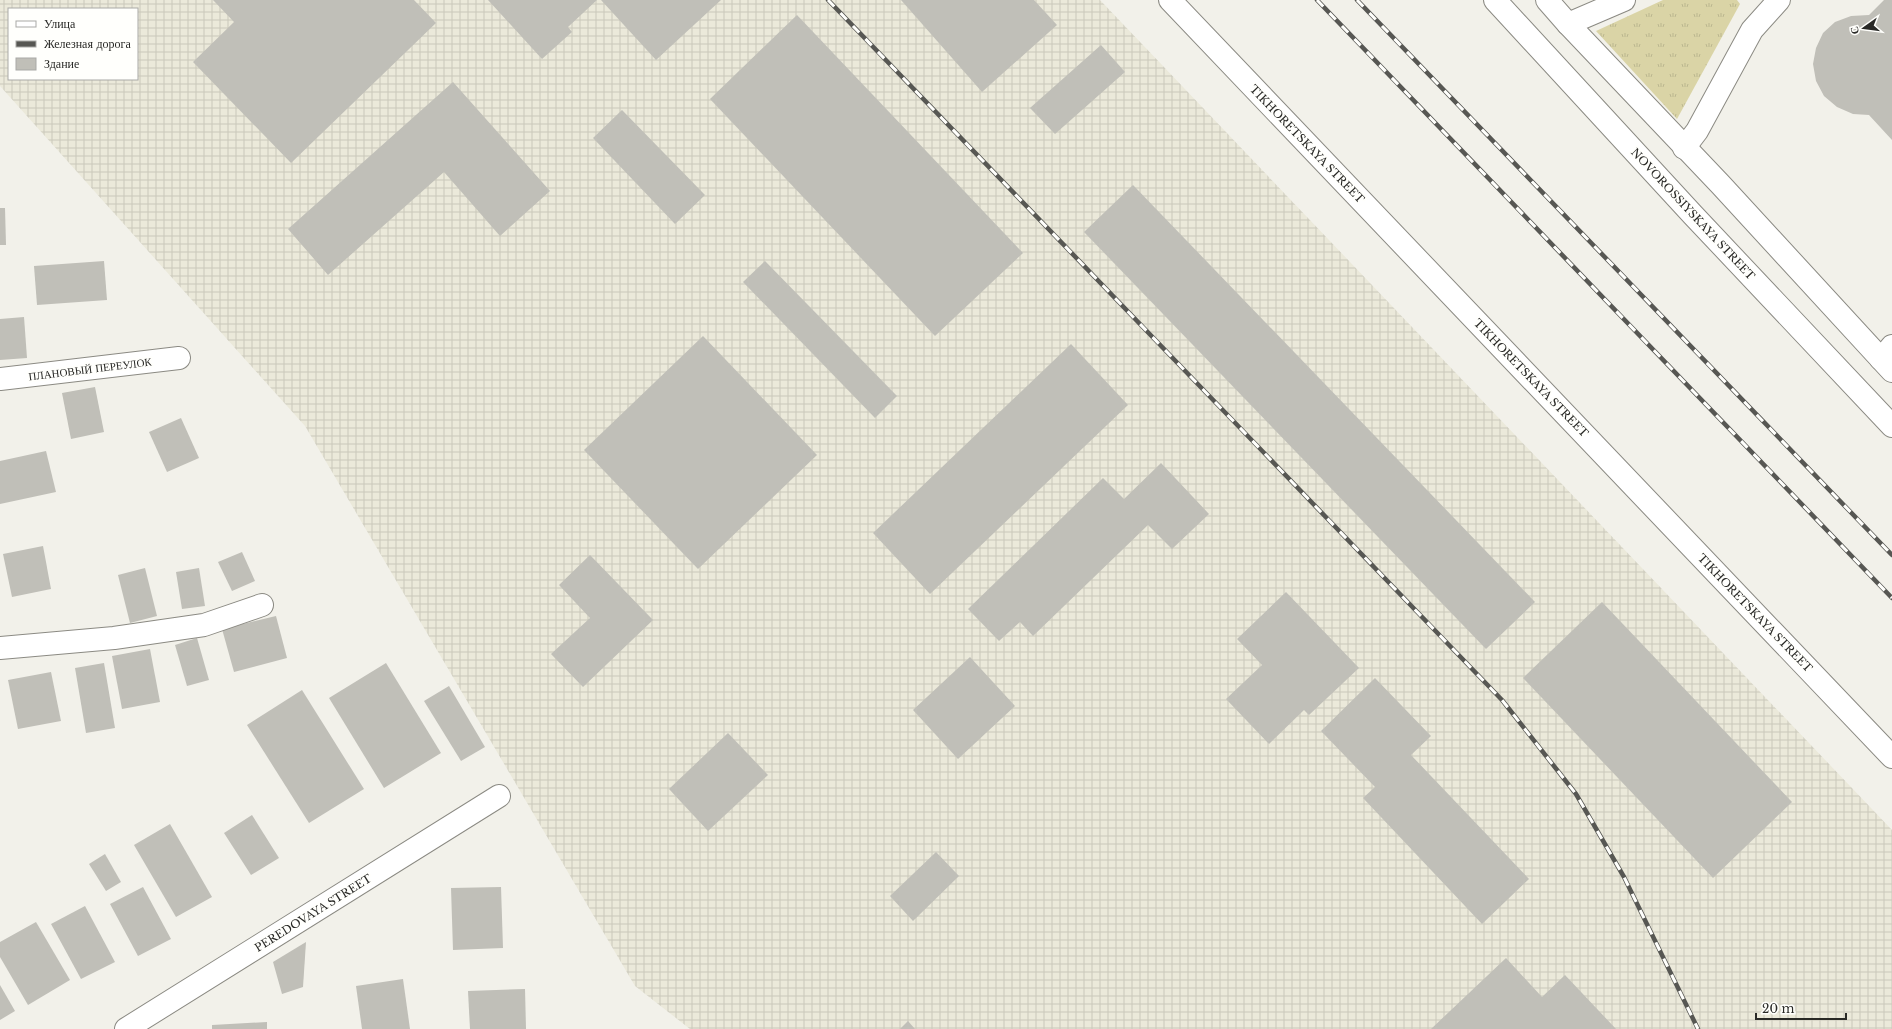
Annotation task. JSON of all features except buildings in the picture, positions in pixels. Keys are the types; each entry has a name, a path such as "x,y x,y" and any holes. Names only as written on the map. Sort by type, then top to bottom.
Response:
{"street":[{"name":"TIKHORETSKAYA STREET","path":"1170,0 1892,757"},
{"name":"NOVOROSSIYSKAYA STREET","path":"1496,0 1688,209 1892,426"},
{"path":"1547,0 1684,148 1888,359"},
{"path":"1568,24 1624,0"},
{"path":"1684,148 1697,131 1752,30 1779,0"},
{"name":"ПЛАНОВЫЙ ПЕРЕУЛОК","path":"0,379 179,358"},
{"path":"0,647 114,638 204,625 262,605"},
{"name":"PEREDOVAYA STREET","path":"126,1029 499,796"}],"shaded area":[{"path":"0,0 1100,0 1892,830 1892,1029 690,1029 635,986 305,426 0,86"}],"green space":[{"path":"1663,0 1737,0 1740,4 1677,119 1596,31"}],"railway":[{"path":"828,0 1502,700 1576,794 1624,877 1698,1029"},
{"path":"1317,0 1892,598"},
{"path":"1357,0 1892,555"}]}
